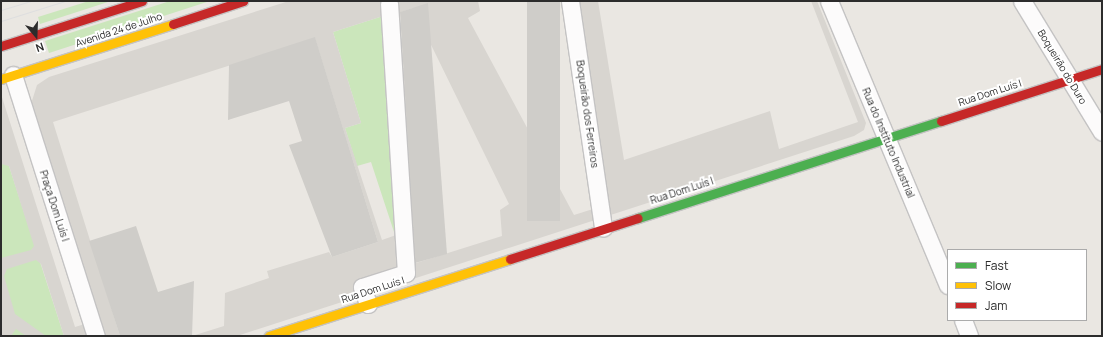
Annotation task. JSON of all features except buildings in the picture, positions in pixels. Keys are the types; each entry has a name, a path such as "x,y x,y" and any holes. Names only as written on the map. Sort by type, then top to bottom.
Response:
{"street":[{"name":"Avenida 24 de Julho","path":"3,48 142,1"},
{"name":"Avenida 24 de Julho","path":"8,74 243,1"},
{"name":"Boqueirão dos Ferreiros","path":"570,1 603,228"},
{"name":"Rua do Instituto Industrial","path":"829,1 947,283"},
{"name":"Boqueirão do Duro","path":"1022,1 1102,132"},
{"path":"368,304 362,287 406,273 389,4"},
{"name":"Rua Dom Luís I","path":"269,336 1102,68"},
{"name":"Praça Dom Luís I","path":"8,74 96,336"},
{"path":"963,321 970,336"}],"green space":[{"path":"89,1 111,1 40,24 38,17"},
{"path":"170,1 210,1 49,53 45,41"},
{"path":"383,16 395,235 371,162 357,166 345,128 361,123 333,32"},
{"path":"1,160 9,166 64,336 1,336"}],"shaded area":[{"path":"289,1 478,1 480,11 468,18 574,215 593,209 564,1 598,1 624,160 770,111 779,149 858,122 811,1 817,1 866,123 864,130 854,136 237,336 192,336 224,326 225,293 269,278 267,271 329,252 332,257 378,242 315,38 53,122 120,336 102,336 30,107 37,85 49,77","holes":["413,8 509,204 500,210 502,236 413,264 395,14","383,16 399,234 382,240 345,128 361,123 333,32"]},
{"path":"1,94 75,327 85,324 89,336 64,336 41,264 36,260 7,269 4,276 15,314 46,336 26,336 16,329 11,336 1,336 1,258 31,250 34,246 9,166 1,164"}],"tram line":[{"path":"1,10 31,1"},
{"path":"1,21 65,1"}],"traffic: fast":[{"path":"638,218 941,121"}],"traffic: slow":[{"path":"1,79 173,24"},
{"path":"269,336 510,259"}],"traffic: jam":[{"path":"1,46 142,1"},
{"path":"173,24 243,1"},
{"path":"941,121 1102,69"},
{"path":"510,259 638,218"}]}
